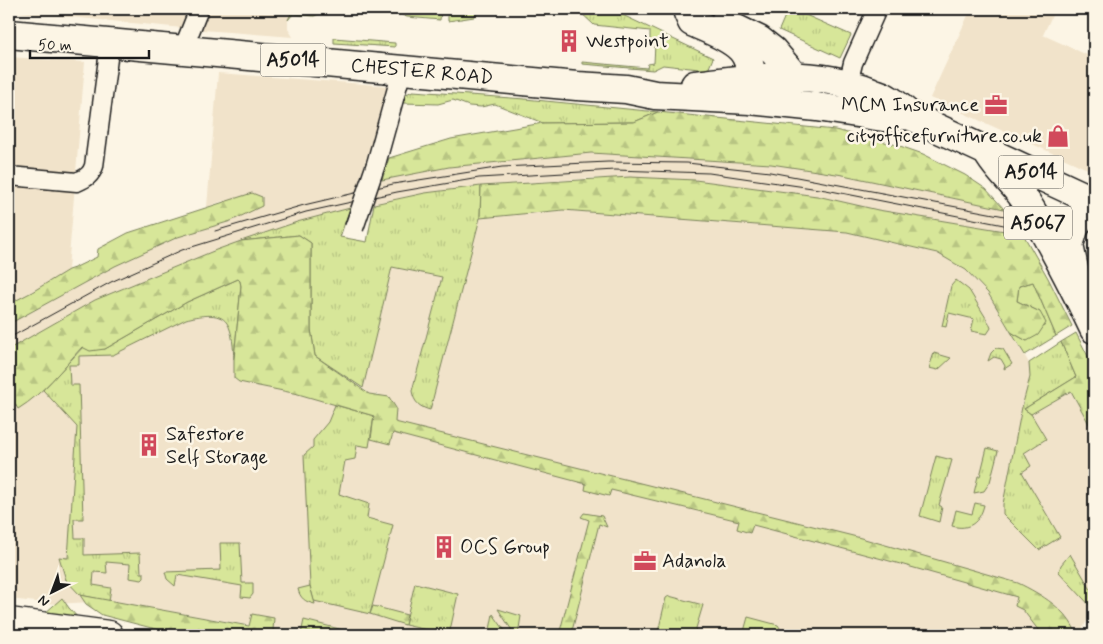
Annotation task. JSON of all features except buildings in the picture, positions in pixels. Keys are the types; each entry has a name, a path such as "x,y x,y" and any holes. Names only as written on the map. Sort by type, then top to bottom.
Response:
{"main road":[{"path":"683,11 700,12 759,40 774,52 795,77"},
{"path":"683,11 692,22 726,38 740,48 748,58 752,77 759,84 775,89 827,98 882,117"},
{"name":"CHESTER ROAD","path":"9,34 626,89 655,95 750,100 817,107 882,117 910,115"},
{"name":"CHESTER ROAD","path":"626,89 653,85 684,86 752,77 795,77"},
{"name":"A5014","path":"795,77 830,80 848,84 888,98 910,115 1094,201"},
{"name":"A5067","path":"986,150 998,170 1023,197 1054,251 1094,328"},
{"name":"A5067","path":"1080,302 1069,245 1074,228 1083,213 1094,207"},
{"name":"A5067","path":"1094,226 1086,246 1088,264 1094,276"},
{"path":"9,622 109,635"}],"street":[{"path":"183,49 199,9"},
{"path":"848,84 853,63 877,9"},
{"path":"9,176 77,182 92,173 110,42"},
{"path":"354,228 376,164 402,70"}],"shaded area":[{"path":"9,9 293,9 288,20 288,29 293,37 9,11"},
{"path":"971,9 1055,9 1043,35 1094,58 1094,172 930,98"},
{"path":"9,57 85,62 68,270 9,304"},
{"path":"218,73 390,86 359,181 382,180 449,167 591,153 770,164 843,175 1004,209 1023,234 878,210 817,196 695,180 596,178 481,186 425,193 350,208 297,222 241,241 95,300 9,349 9,324 115,266 178,237 231,221 223,201 207,207"},
{"path":"563,210 847,232 937,253 966,270 988,293 1029,363 1030,377 1022,407 1031,414 1071,391 1094,433 1094,608 1079,635 363,635 305,620 301,634 109,601 55,604 9,599 9,401 79,356 198,315 220,317 227,323 230,330 234,359 234,378 239,382 298,394 374,416 379,394 369,394 363,388 392,267 442,277 412,391 430,410 480,218"}],"green space":[{"path":"293,9 386,9 375,14 326,11 314,16 293,14 288,20"},
{"path":"403,9 441,9 440,20 407,17 402,15"},
{"path":"448,9 467,9 477,13 474,17 448,21"},
{"path":"566,9 610,9 713,58 708,70 663,65 653,70 582,64 582,62 647,68 648,64 654,63 655,44 650,43 650,31 594,25 579,11 566,11"},
{"path":"788,9 792,9 851,35 840,58 779,30"},
{"path":"334,38 395,43 395,47 334,43"},
{"path":"413,91 525,99 658,112 634,122 543,123 495,104 481,107 469,106 453,100 438,104 403,103 406,94"},
{"path":"658,112 835,130 897,145 923,154 965,175 986,189 1004,209 843,175 771,164 591,153 449,167 382,180 389,158 451,139 543,123 634,122"},
{"path":"630,177 695,180 817,196 878,210 1023,234 1072,326 1056,336 1033,282 1019,286 1017,301 1040,312 1046,323 1038,335 1027,341 1011,332 988,293 966,270 937,253 847,232 563,210 480,218 481,186"},
{"path":"481,186 480,218 430,410 418,404 412,391 442,277 392,267 363,388 315,356 311,329 311,243 299,235 241,241 297,222 350,208 340,237 367,242 374,204 425,193"},
{"path":"252,193 262,197 262,206 231,221 178,237 115,266 9,324 9,304 68,270 97,257 98,249 128,233"},
{"path":"299,235 311,243 311,329 315,356 369,394 389,397 396,408 395,422 861,538 1018,583 1036,592 1060,610 1073,626 1077,635 1042,635 1023,610 1015,606 1017,597 886,560 753,525 750,533 737,529 739,521 611,490 609,496 585,490 586,484 393,433 390,444 371,439 374,416 298,394 239,382 234,378 241,286 238,279 187,302 105,349 90,351 82,347 52,380 27,403 18,409 12,399 9,401 9,349 95,300 216,250 241,241"},
{"path":"238,279 241,286 234,359 232,335 227,323 219,317 208,315 186,319 113,355 79,356 79,365 69,365 70,385 79,385 83,519 74,519 75,538 84,538 84,555 140,553 141,573 144,573 142,580 129,578 130,564 106,562 107,573 94,572 93,585 111,588 109,601 80,595 66,580 59,557 68,558 77,427 43,390 83,347 105,349 187,302"},
{"path":"956,280 969,290 989,323 991,328 987,334 971,331 974,319 949,313 946,327 942,326 951,286"},
{"path":"1033,282 1056,336 1025,355 1011,332 1027,341 1040,312 1017,301 1019,286"},
{"path":"1076,333 1094,368 1094,433 1071,391 1031,414 1024,409 1076,377 1061,342"},
{"path":"1061,342 1076,377 1024,409 1031,414 1046,439 1024,453 1031,466 1022,472 1060,537 1039,550 1003,514 1003,504 1022,407 1030,377 1029,363"},
{"path":"996,348 1003,349 1012,364 1004,369 1005,366 1001,359 994,357 988,361 991,353"},
{"path":"934,353 951,358 938,370 929,368"},
{"path":"335,405 374,416 369,447 357,445 355,459 345,461 339,494 369,504 367,518 393,525 370,614 314,601 310,586 304,455 313,447 313,440 328,422"},
{"path":"987,448 998,451 990,482 984,491 974,493 978,476 980,476"},
{"path":"936,456 952,460 939,505 942,507 939,522 920,516"},
{"path":"975,503 984,505 980,516 973,524 964,527 952,526 956,510 972,514"},
{"path":"584,513 602,516 607,527 599,524 571,635 559,635 589,520 581,517"},
{"path":"220,543 240,543 242,583 253,583 253,594 250,598 241,597 242,586 177,575 175,586 167,579 165,572 221,570"},
{"path":"1070,554 1094,595 1094,610 1059,572 1061,565"},
{"path":"415,583 458,594 449,635 405,625"},
{"path":"310,586 315,604 304,599 298,589"},
{"path":"80,595 249,626 252,614 274,618 273,630 301,634 304,620 363,635 209,635 163,631 102,615 86,604"},
{"path":"669,596 703,605 694,635 662,635 658,632 666,598"},
{"path":"62,598 81,621 79,623 9,614 9,609 14,608 20,611 44,614"},
{"path":"373,606 407,615 405,625 370,614"},
{"path":"498,609 521,616 518,635 515,635"},
{"path":"493,614 508,635 489,635"},
{"path":"748,617 778,625 780,628 778,635 743,635"}],"tram line":[{"path":"215,231 304,205 393,184 502,167 608,162 687,163 770,172 1010,217"},
{"path":"9,338 111,282 182,250 306,212 397,192 479,178 615,170 709,173 826,190 1019,228"}],"place":[{"name":"Westpoint","path":"569,41"},
{"name":"MCM Insurance","path":"996,105"},
{"name":"cityofficefurniture.co.uk","path":"1058,136"},
{"name":"Safestore Self Storage","path":"149,445"},
{"name":"OCS Group","path":"444,547"},
{"name":"Adanola","path":"645,561"}]}
